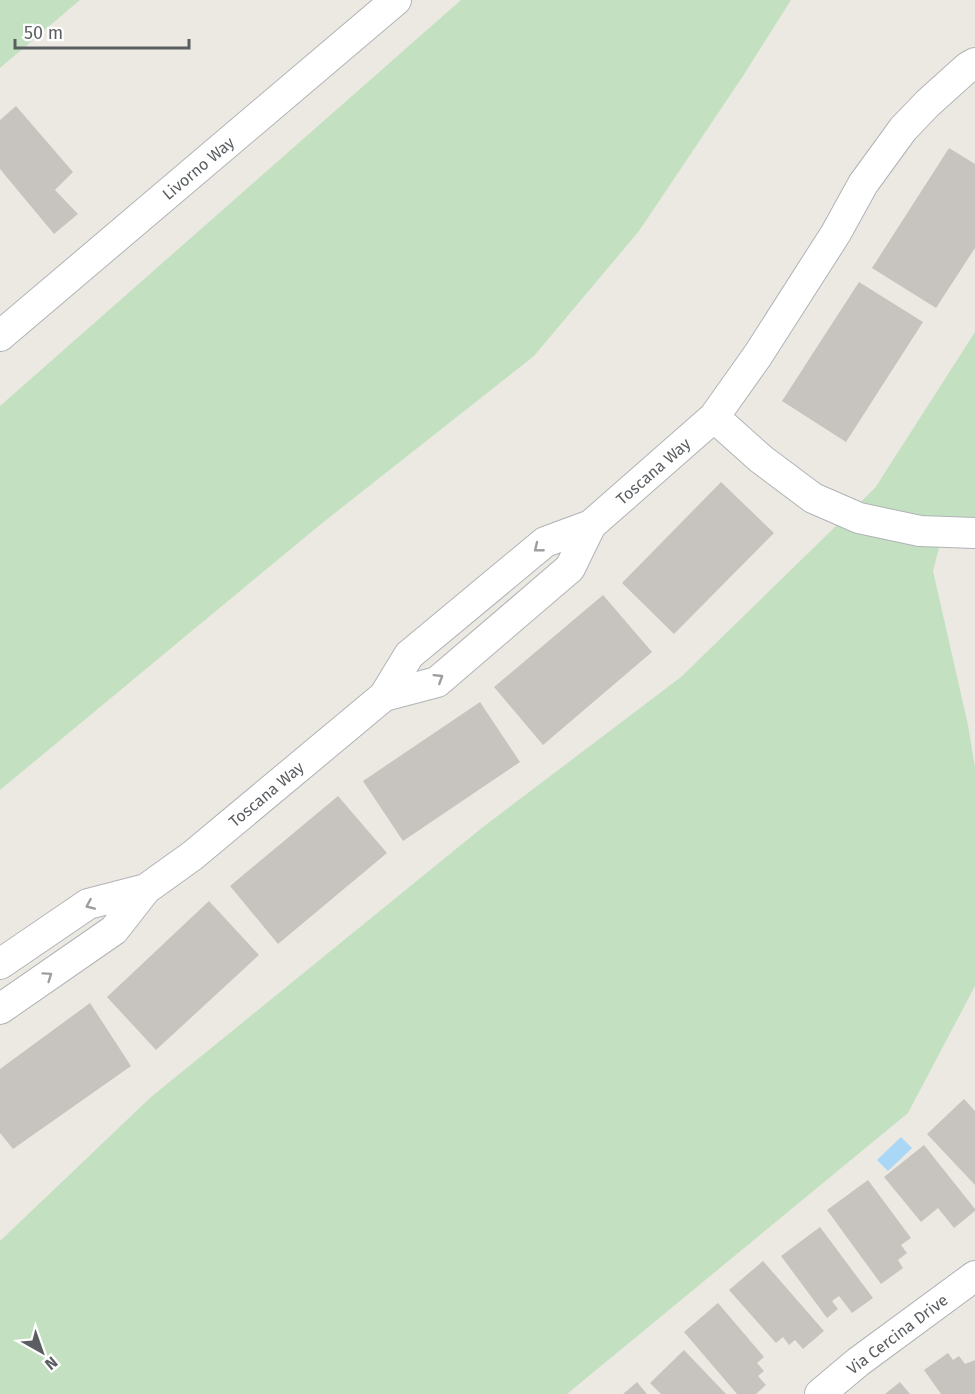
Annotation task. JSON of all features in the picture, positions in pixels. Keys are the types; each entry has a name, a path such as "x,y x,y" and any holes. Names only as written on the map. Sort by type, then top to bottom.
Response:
{"street":[{"name":"Livorno Way","path":"0,336 396,0"},
{"name":"Toscana Way","path":"0,1009 114,930 146,889 192,855 384,696 437,682 570,568 591,525 714,417 797,295 836,233 863,184 903,129 928,103 975,63"},
{"path":"714,417 761,459 813,498 859,518 920,531 975,533"},
{"name":"Toscana Way","path":"0,964 88,904 146,889"},
{"name":"Via Cercina Drive","path":"820,1394 858,1362 975,1276"}],"green space":[{"path":"0,0 80,0 0,68"},
{"path":"461,0 791,0 639,231 534,356 321,524 0,790 0,406"},
{"path":"975,332 975,521 945,525 933,571 968,725 975,767 975,986 908,1113 567,1394 0,1394 0,1241 151,1097 483,827 681,677 875,488"}],"water":[{"path":"901,1137 912,1148 888,1171 877,1160"}],"building":[{"path":"16,106 73,172 55,190 78,214 54,234 0,169 0,120"},
{"path":"949,148 975,164 975,248 936,308 872,268"},
{"path":"859,282 923,322 846,442 782,401"},
{"path":"721,482 774,533 674,634 622,583"},
{"path":"603,595 652,652 543,745 494,687"},
{"path":"480,702 520,762 403,841 363,781"},
{"path":"338,796 387,853 278,944 230,886"},
{"path":"209,901 259,955 156,1050 107,997"},
{"path":"90,1003 131,1066 13,1149 0,1133 0,1069"},
{"path":"964,1099 975,1111 975,1185 927,1134"},
{"path":"924,1145 975,1209 954,1228 938,1208 921,1222 884,1177"},
{"path":"868,1180 911,1238 901,1245 907,1253 898,1260 903,1268 881,1284 827,1210"},
{"path":"820,1227 873,1298 852,1313 839,1296 832,1301 838,1309 827,1318 781,1256"},
{"path":"763,1261 824,1331 803,1349 795,1340 789,1345 783,1337 776,1343 729,1290"},
{"path":"718,1303 764,1357 757,1363 764,1371 758,1376 766,1385 756,1394 737,1394 684,1332"},
{"path":"684,1350 726,1394 661,1394 650,1383"},
{"path":"948,1353 953,1360 959,1356 965,1364 975,1360 975,1394 941,1394 924,1370"},
{"path":"637,1382 647,1394 623,1394"},
{"path":"900,1382 910,1394 885,1394"}]}
